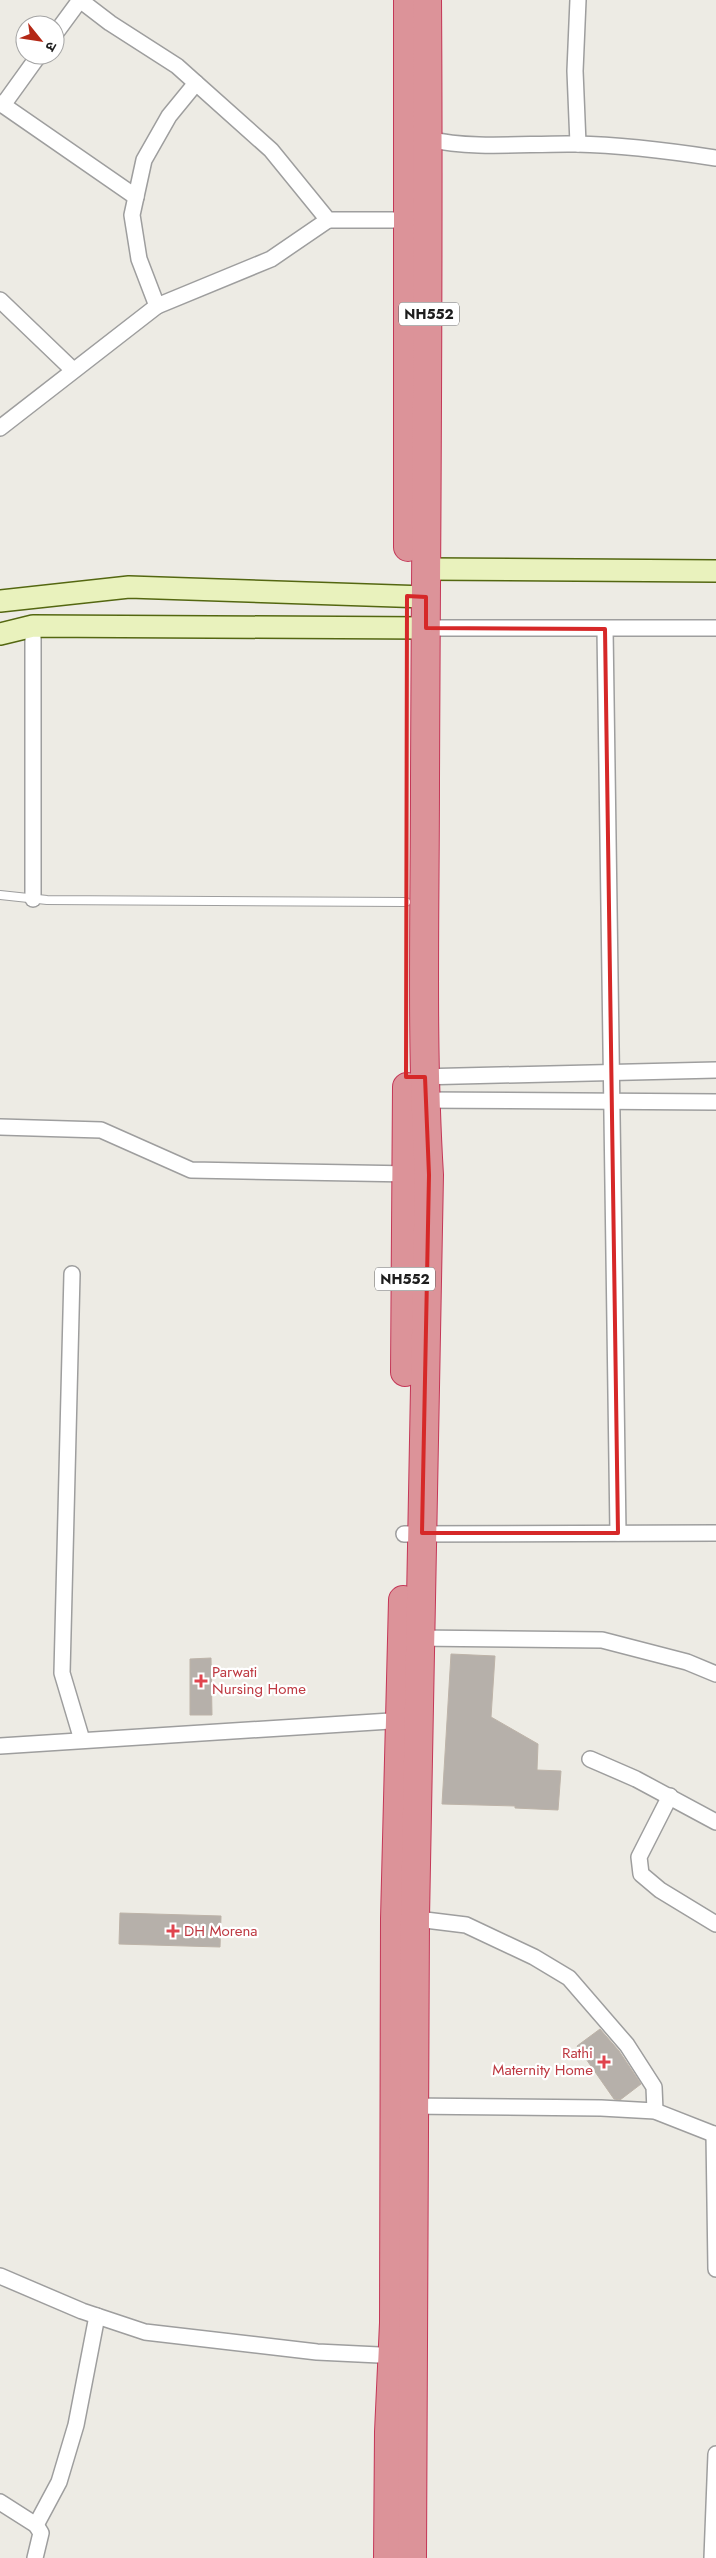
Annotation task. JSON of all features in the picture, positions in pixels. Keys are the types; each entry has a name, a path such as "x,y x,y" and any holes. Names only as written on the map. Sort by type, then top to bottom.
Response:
{"highway":[{"name":"NH552","path":"408,0 418,220 426,569 417,596"},
{"name":"NH552","path":"412,2558 403,2355 405,1918 412,1638 417,1174 418,220 428,139 427,0"},
{"name":"NH552","path":"416,1088 406,902 417,628"},
{"name":"NH552","path":"388,2558 389,2432 403,2355"}],"street":[{"path":"65,20 80,0 110,23 177,66 271,150 328,220"},
{"path":"578,0 575,71 578,144"},
{"path":"32,65 1,104 136,197"},
{"path":"157,306 139,259 132,215 144,160 169,116 196,83"},
{"path":"428,139 453,145 578,144 671,151 716,158"},
{"path":"0,428 157,306 271,259 328,220 418,220"},
{"path":"0,300 73,370"},
{"path":"426,569 716,571"},
{"path":"0,601 129,587 417,596"},
{"path":"33,626 33,899"},
{"path":"0,634 33,626 716,628"},
{"path":"605,629 618,1533"},
{"path":"416,1088 612,1074 716,1070"},
{"path":"416,1088 612,1101 716,1102"},
{"path":"0,1127 101,1130 191,1170 417,1174"},
{"path":"72,1274 62,1672 82,1740"},
{"path":"413,1534 716,1533"},
{"path":"412,1638 602,1640 687,1662 716,1674"},
{"path":"0,1746 410,1720"},
{"path":"590,1759 670,1796 716,1822"},
{"path":"670,1796 639,1857 641,1874 660,1890 716,1924"},
{"path":"405,1918 466,1924 534,1957 569,1978 627,2045 654,2087 655,2111"},
{"path":"404,2106 601,2108 655,2111 715,2134 716,2268"},
{"path":"0,2276 98,2316 145,2332 317,2352 403,2355"},
{"path":"36,2525 60,2482 76,2425 98,2316"},
{"path":"712,2558 716,2454"},
{"path":"0,2502 36,2525 41,2532 35,2558"}],"lane":[{"path":"0,895 33,899 406,902"}],"highlighted area":[{"path":"407,596 426,597 426,628 605,629 618,1533 422,1533 429,1175 425,1077 406,1077"}],"building":[{"path":"451,1654 495,1656 491,1717 538,1744 537,1770 561,1771 558,1810 515,1808 515,1806 442,1804"},
{"path":"211,1658 212,1715 190,1715 190,1659"},
{"path":"120,1913 221,1916 220,1947 119,1944"},
{"path":"600,2029 619,2051 641,2084 620,2100 614,2099 577,2046"}],"place":[{"name":"Parwati Nursing Home","path":"201,1681"},
{"name":"DH Morena","path":"173,1931"},
{"name":"Rathi Maternity Home","path":"604,2062"}]}
